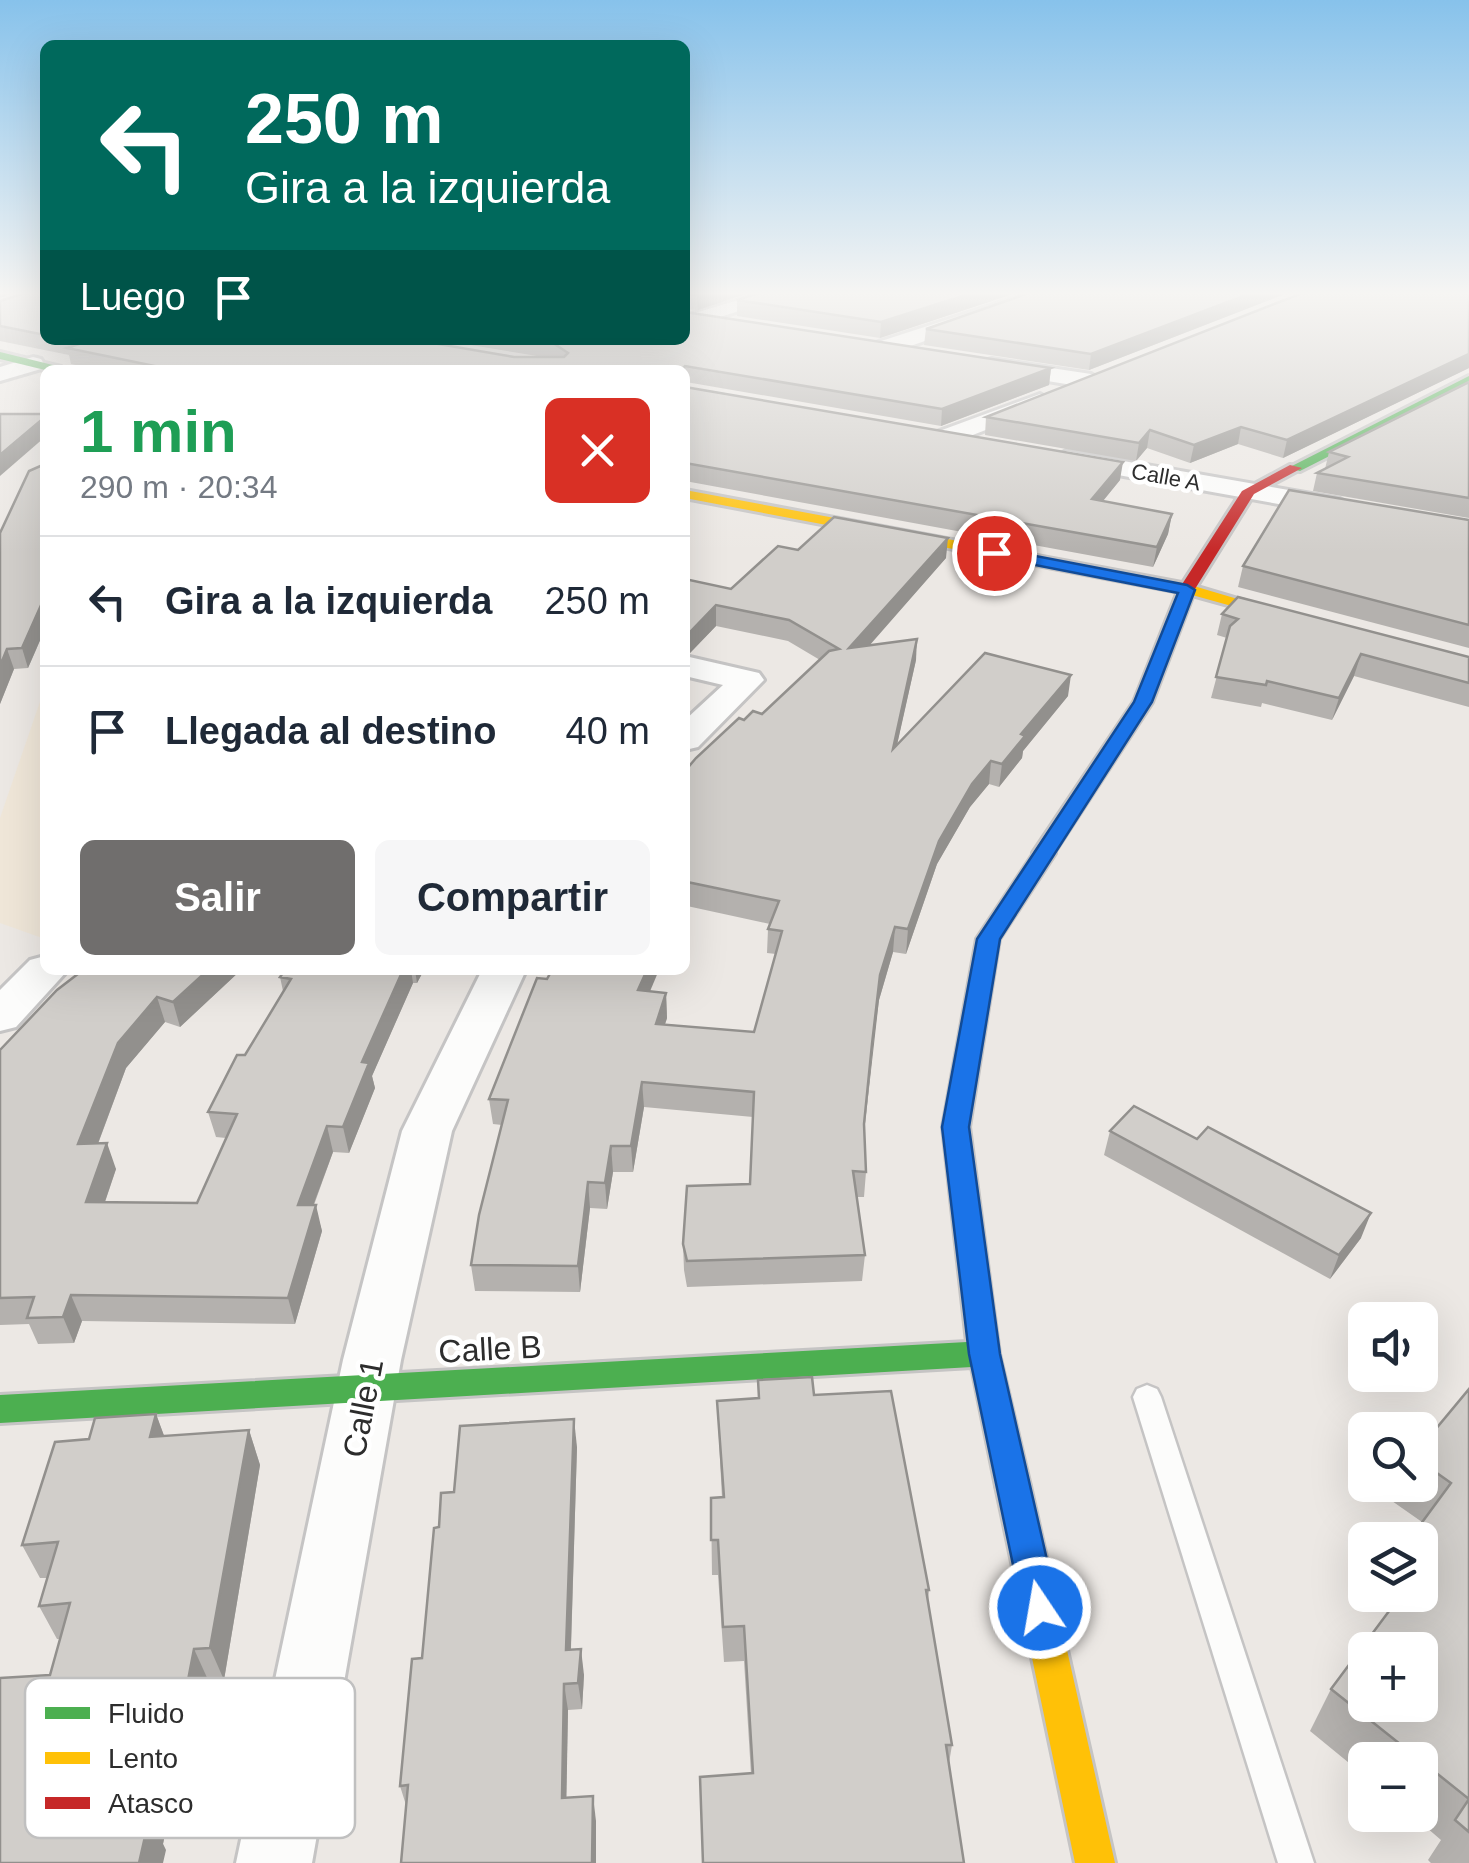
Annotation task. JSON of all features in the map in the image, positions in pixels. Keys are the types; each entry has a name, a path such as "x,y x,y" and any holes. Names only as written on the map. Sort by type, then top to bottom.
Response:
{"street":[{"path":"1000,448 934,436 1096,379"},
{"path":"1095,1863 984,1354 956,1127 988,939 1143,702 1187,590 1249,491 1469,380"},
{"name":"Calle A","path":"1039,454 1359,510"},
{"path":"690,495 1187,590 1319,624"},
{"path":"690,667 747,680 690,734"},
{"path":"0,1016 28,971"},
{"name":"Calle 1","path":"310,1678 367,1388 427,1131 502,975"},
{"name":"Calle B","path":"0,1409 984,1354"},
{"name":"Calle 1","path":"274,1863 279,1838"}],"lane":[{"path":"1147,1397 1296,1863"}],"shaded area":[{"path":"40,702 40,937 0,923 0,818"}],"building":[{"path":"762,379 1022,379 942,409"},
{"path":"1083,379 1416,379 1287,440 1241,427 1194,445 1150,430 1139,443 986,417"},
{"path":"1469,382 1469,498 1317,473 1348,457 1329,452"},
{"path":"690,388 1123,462 1092,499 1172,514 1157,547 690,464"},
{"path":"0,414 40,414 40,421 0,455"},
{"path":"40,466 40,608 22,648 7,649 0,666 0,533 29,471"},
{"path":"1289,490 1469,520 1469,625 1243,566"},
{"path":"834,517 948,538 849,648 917,639 893,749 985,653 1071,675 1021,734 1025,736 1002,764 991,761 972,784 939,841 908,929 895,927 880,975 864,1124 866,1172 853,1171 865,1255 687,1261 683,1244 687,1186 750,1184 754,1092 642,1082 631,1146 611,1146 605,1183 588,1182 578,1266 471,1265 479,1215 508,1100 489,1099 537,978 645,975 638,990 666,993 656,1024 754,1032 782,931 768,929 779,901 690,883 690,765 739,718 744,720 753,711 762,714 829,651 839,649 789,620 716,605 690,632 690,580 731,589 778,546 798,550"},
{"path":"1238,597 1469,657 1469,683 1361,654 1339,698 1267,681 1266,685 1216,677 1230,626 1238,619 1222,614"},
{"path":"76,975 203,975 173,1002 157,997 118,1043 78,1144 107,1143 86,1202 197,1203 237,1114 208,1112 237,1055 245,1055 291,979 281,975 401,975 362,1062 369,1063 343,1127 327,1126 298,1205 316,1205 288,1298 71,1295 63,1317 27,1318 34,1297 0,1298 0,1050"},
{"path":"1134,1106 1197,1139 1208,1127 1371,1213 1339,1255 1110,1131"},
{"path":"812,1377 814,1395 891,1391 929,1590 952,1745 946,1745 964,1863 703,1863 700,1777 753,1773 744,1626 723,1627 718,1540 711,1540 711,1498 724,1497 717,1401 759,1398 758,1380"},
{"path":"1469,1389 1469,1799 1438,1774 1438,1742 1397,1742 1372,1722 1438,1722 1438,1632 1373,1632 1388,1612 1438,1612 1438,1522 1422,1522 1451,1483 1438,1474 1438,1426"},
{"path":"156,1414 150,1437 249,1430 210,1648 194,1649 188,1678 25,1678 25,1838 145,1838 139,1863 0,1863 0,1678 50,1675 70,1603 39,1606 58,1542 22,1545 55,1442 89,1439 95,1418"},
{"path":"574,1419 566,1650 581,1649 578,1683 564,1684 562,1798 593,1796 592,1863 401,1863 408,1785 400,1786 412,1659 422,1658 434,1528 439,1527 441,1493 454,1492 460,1426"},
{"path":"1348,1666 1348,1703 1331,1689"},
{"path":"1469,1799 1469,1832 1455,1820"}],"traffic: fast":[{"path":"1295,468 1469,380"},
{"path":"1013,1486 984,1354 956,1127 988,939 1044,853"},
{"path":"0,1409 984,1354"}],"traffic: slow":[{"path":"690,495 1187,589 1304,621"},
{"path":"1013,1486 1095,1863"}],"traffic: jam":[{"path":"1044,853 1143,702 1187,589 1249,491 1295,468"}],"route":[{"path":"994,553 1187,590 1143,702 988,939 956,1127 984,1354 1040,1608"}]}
